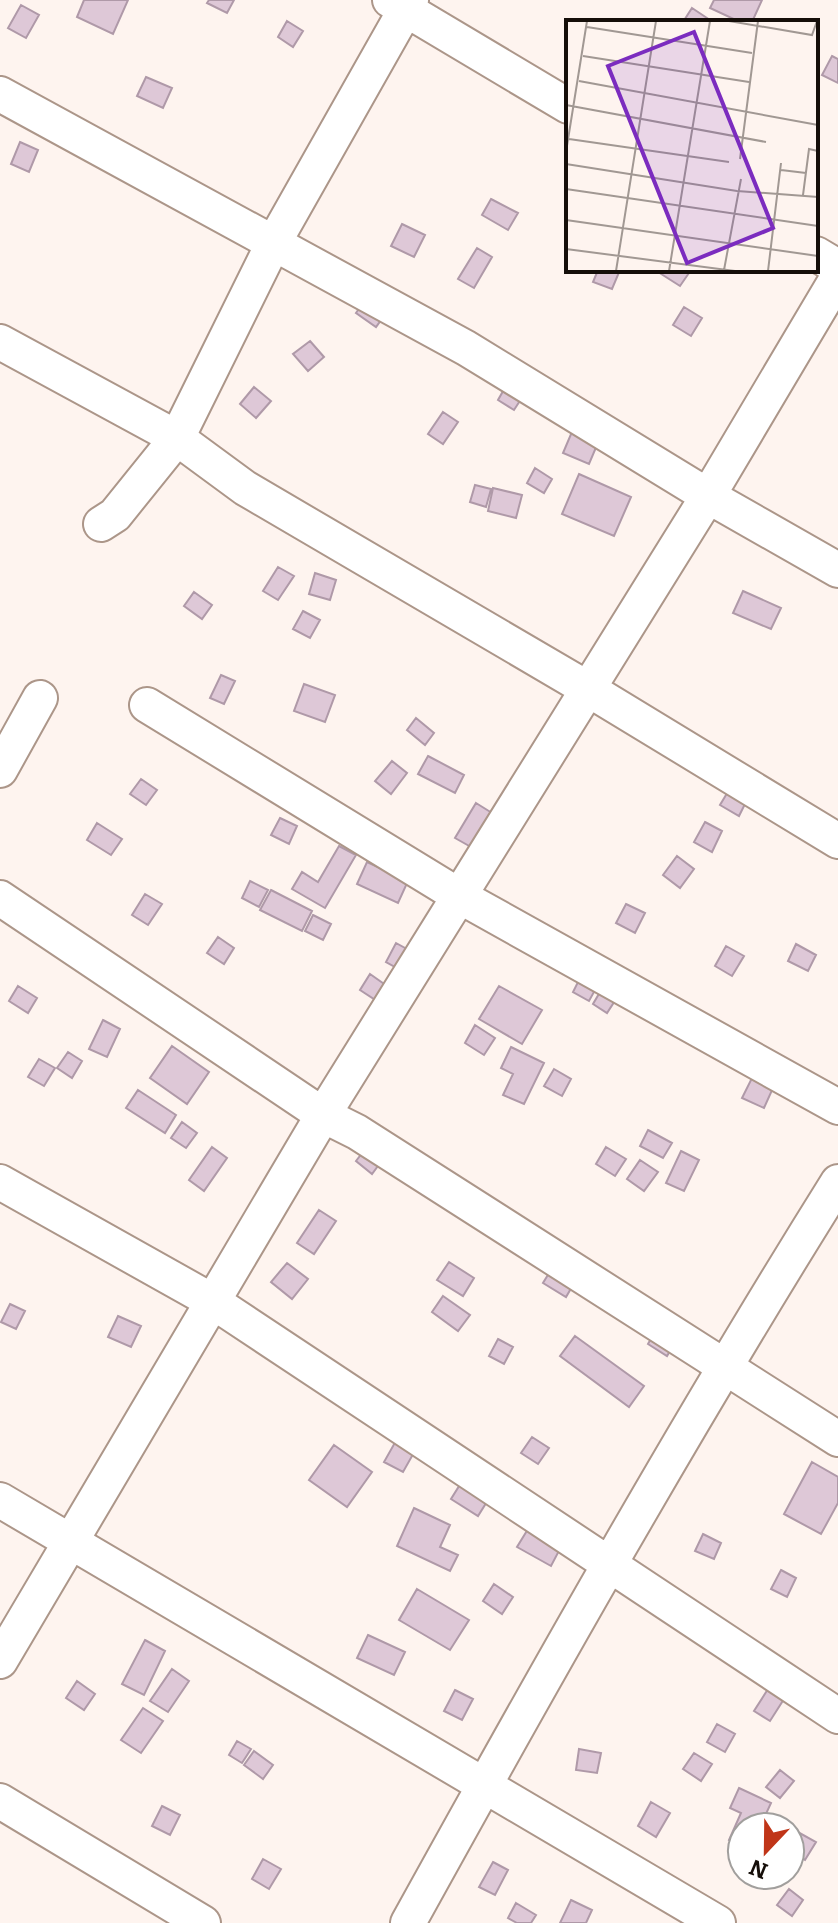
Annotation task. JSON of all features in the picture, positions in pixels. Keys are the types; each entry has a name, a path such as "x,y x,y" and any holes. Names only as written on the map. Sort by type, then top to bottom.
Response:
{"street":[{"path":"101,524 115,515 177,438 273,244 402,3 566,105"},
{"path":"0,94 466,348 708,496 838,570"},
{"path":"818,255 838,267"},
{"path":"0,1661 323,1115 708,496 838,277"},
{"path":"0,342 177,438 245,488 588,689 838,841"},
{"path":"0,770 40,698"},
{"path":"147,705 461,897 838,1107"},
{"path":"0,898 323,1115 357,1132 838,1439"},
{"path":"0,1182 212,1301 838,1716"},
{"path":"408,1923 607,1563 723,1366 838,1182"},
{"path":"0,1500 718,1923"},
{"path":"0,1801 203,1923"}],"building":[{"path":"84,0 128,0 113,34 77,17"},
{"path":"209,0 234,0 227,13 207,3"},
{"path":"714,0 762,0 753,20 736,20 710,8"},
{"path":"21,5 39,15 26,38 8,28"},
{"path":"692,8 710,20 684,20"},
{"path":"287,21 303,31 293,47 278,37"},
{"path":"832,56 838,59 838,83 822,75"},
{"path":"146,77 172,88 163,108 137,96"},
{"path":"20,142 38,150 29,172 11,164"},
{"path":"491,199 518,213 508,230 482,215"},
{"path":"402,224 425,235 414,257 391,246"},
{"path":"477,248 492,257 474,288 458,279"},
{"path":"597,272 619,272 612,289 593,282"},
{"path":"658,272 690,272 680,286"},
{"path":"369,295 389,309 376,327 356,313"},
{"path":"684,307 702,318 691,336 673,325"},
{"path":"310,341 324,357 308,371 293,354"},
{"path":"506,386 523,396 514,410 498,400"},
{"path":"254,387 271,401 256,418 240,404"},
{"path":"443,412 458,422 443,444 428,434"},
{"path":"574,427 600,438 589,464 563,453"},
{"path":"535,468 552,479 544,493 527,483"},
{"path":"579,474 631,497 614,536 562,514"},
{"path":"475,485 491,489 486,507 470,502"},
{"path":"493,488 522,495 516,518 488,511"},
{"path":"278,567 294,576 278,600 263,591"},
{"path":"315,573 336,580 330,600 309,594"},
{"path":"743,591 781,608 771,629 733,613"},
{"path":"194,592 212,605 202,619 184,606"},
{"path":"303,611 320,620 310,638 293,629"},
{"path":"221,675 235,681 224,704 210,698"},
{"path":"304,684 335,695 325,722 294,711"},
{"path":"416,718 434,733 425,745 407,730"},
{"path":"428,756 464,775 455,793 418,774"},
{"path":"392,761 407,773 391,794 375,781"},
{"path":"141,779 157,790 146,805 130,794"},
{"path":"729,790 747,800 739,816 720,805"},
{"path":"476,803 492,813 471,847 455,838"},
{"path":"280,818 297,826 289,844 271,835"},
{"path":"705,822 722,831 712,852 694,842"},
{"path":"97,823 122,839 111,855 87,840"},
{"path":"339,846 356,855 325,908 292,889 302,872 318,882"},
{"path":"677,856 694,869 680,888 663,875"},
{"path":"367,862 408,881 398,903 357,884"},
{"path":"250,881 268,890 259,907 242,898"},
{"path":"271,890 312,911 302,931 260,910"},
{"path":"145,894 162,904 148,925 132,915"},
{"path":"626,904 645,913 635,933 616,923"},
{"path":"313,915 331,924 323,940 305,931"},
{"path":"218,937 234,948 224,964 207,953"},
{"path":"396,943 414,953 404,972 386,962"},
{"path":"796,944 816,955 808,971 788,961"},
{"path":"726,946 744,956 732,976 715,966"},
{"path":"583,972 600,981 589,1001 573,992"},
{"path":"370,974 387,986 377,1001 360,990"},
{"path":"18,986 37,998 28,1013 9,1001"},
{"path":"499,986 542,1010 522,1044 479,1019"},
{"path":"603,987 618,996 607,1013 593,1004"},
{"path":"103,1020 120,1029 107,1057 89,1049"},
{"path":"475,1025 495,1038 484,1055 465,1043"},
{"path":"172,1046 209,1072 187,1104 150,1078"},
{"path":"511,1047 544,1063 524,1104 503,1095 513,1074 501,1068"},
{"path":"68,1052 82,1061 72,1078 57,1068"},
{"path":"39,1059 55,1068 44,1086 28,1077"},
{"path":"554,1069 571,1079 562,1096 544,1086"},
{"path":"752,1078 773,1088 764,1108 742,1098"},
{"path":"138,1090 176,1115 165,1133 126,1108"},
{"path":"182,1122 197,1133 186,1148 171,1138"},
{"path":"648,1130 672,1143 663,1158 640,1146"},
{"path":"370,1143 386,1155 372,1174 356,1161"},
{"path":"212,1147 227,1158 204,1191 189,1180"},
{"path":"606,1147 626,1159 615,1176 596,1164"},
{"path":"681,1151 699,1160 684,1191 666,1183"},
{"path":"640,1160 658,1172 644,1191 627,1179"},
{"path":"319,1210 336,1221 314,1254 297,1243"},
{"path":"557,1260 580,1273 566,1297 543,1283"},
{"path":"449,1262 474,1278 463,1296 437,1280"},
{"path":"287,1263 308,1279 292,1299 271,1282"},
{"path":"443,1296 470,1315 458,1331 432,1312"},
{"path":"10,1304 25,1311 16,1329 1,1322"},
{"path":"118,1316 141,1326 131,1347 108,1337"},
{"path":"659,1325 679,1336 667,1356 648,1344"},
{"path":"575,1336 644,1386 629,1407 560,1356"},
{"path":"498,1339 513,1347 504,1364 489,1356"},
{"path":"532,1437 549,1448 538,1464 521,1453"},
{"path":"397,1439 416,1449 403,1472 384,1462"},
{"path":"334,1445 372,1472 347,1507 309,1480"},
{"path":"812,1462 838,1477 838,1503 821,1534 784,1514"},
{"path":"461,1483 488,1500 478,1516 451,1499"},
{"path":"414,1508 450,1525 440,1547 458,1555 450,1571 397,1546"},
{"path":"528,1529 561,1547 551,1566 517,1547"},
{"path":"703,1534 721,1543 714,1559 695,1551"},
{"path":"781,1570 796,1578 787,1597 771,1589"},
{"path":"494,1584 513,1597 502,1614 483,1601"},
{"path":"417,1589 469,1620 450,1650 399,1620"},
{"path":"368,1635 405,1652 394,1675 357,1658"},
{"path":"145,1640 165,1651 144,1695 122,1684"},
{"path":"172,1669 189,1681 168,1712 150,1701"},
{"path":"77,1681 95,1694 84,1710 66,1698"},
{"path":"768,1689 784,1699 770,1721 754,1711"},
{"path":"455,1690 473,1699 462,1720 444,1711"},
{"path":"143,1708 163,1721 141,1753 121,1740"},
{"path":"717,1724 735,1734 725,1752 707,1742"},
{"path":"237,1741 251,1749 242,1763 229,1755"},
{"path":"579,1749 601,1753 597,1773 576,1770"},
{"path":"254,1751 273,1765 263,1779 244,1765"},
{"path":"694,1753 712,1764 701,1781 683,1769"},
{"path":"780,1770 794,1781 780,1798 766,1787"},
{"path":"739,1788 771,1803 767,1811 737,1811 730,1808"},
{"path":"651,1802 670,1813 656,1837 638,1826"},
{"path":"162,1806 180,1815 170,1835 152,1826"},
{"path":"806,1836 816,1842 806,1858"},
{"path":"263,1859 281,1869 269,1889 252,1879"},
{"path":"493,1862 508,1870 495,1895 479,1887"},
{"path":"788,1891 803,1900 792,1916 777,1905"},
{"path":"571,1900 592,1910 586,1923 560,1923"},
{"path":"516,1903 536,1915 531,1923 517,1923 508,1918"}]}
